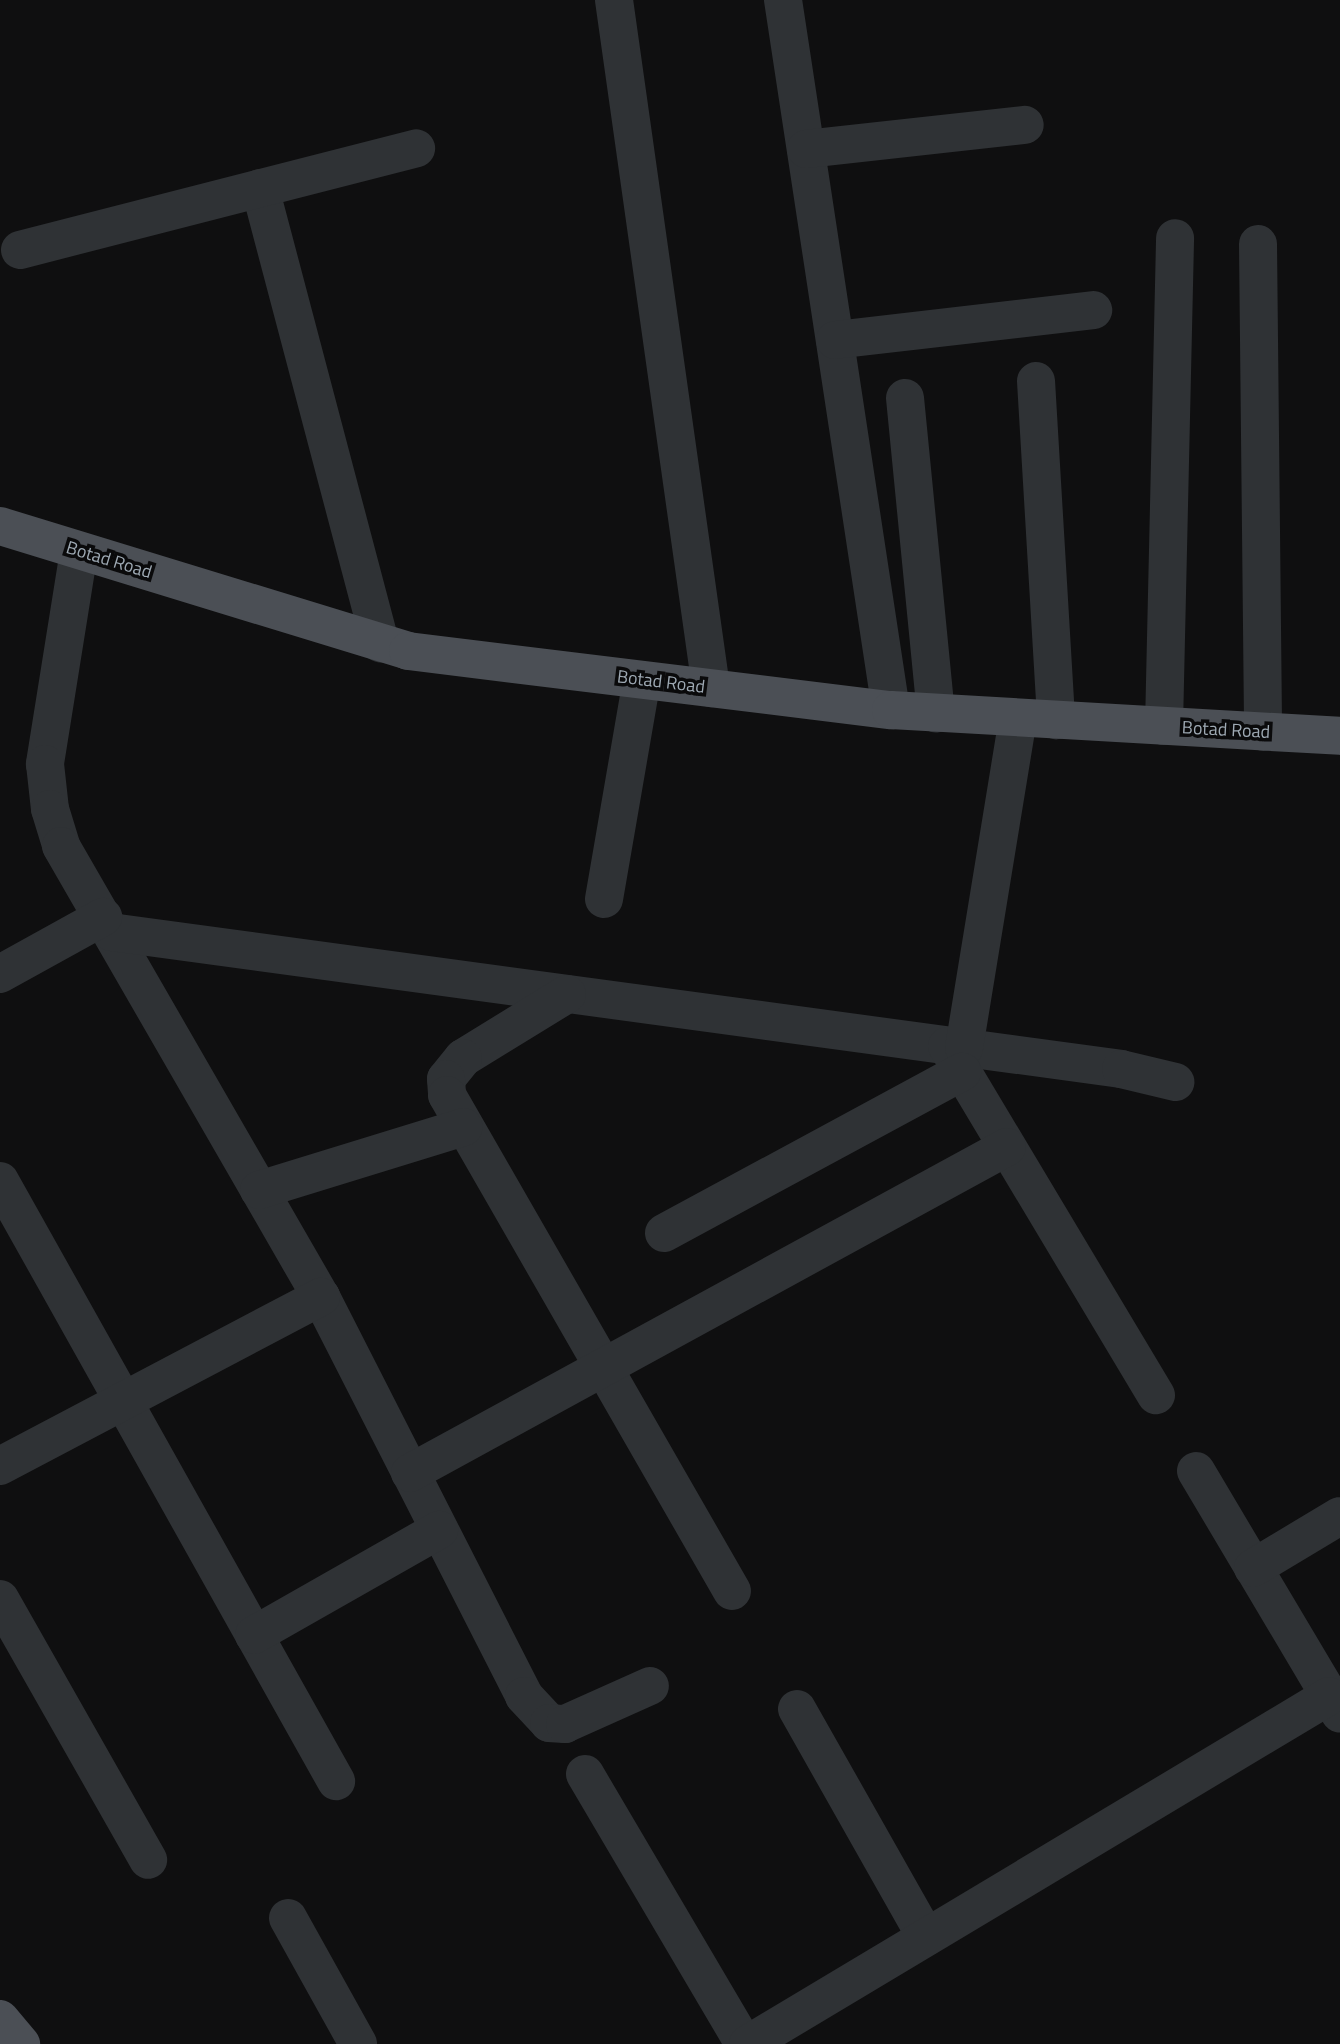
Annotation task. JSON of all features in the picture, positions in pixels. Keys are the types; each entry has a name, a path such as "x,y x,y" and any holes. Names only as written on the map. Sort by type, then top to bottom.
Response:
{"main road":[{"name":"Botad Road","path":"0,526 408,651 891,710 1340,736"},
{"path":"0,2019 21,2044"}],"street":[{"path":"614,0 711,688"},
{"path":"783,0 891,710"},
{"path":"806,149 1025,125"},
{"path":"20,250 416,148"},
{"path":"260,188 380,643"},
{"path":"1164,726 1175,237"},
{"path":"1258,244 1263,732"},
{"path":"835,340 1093,310"},
{"path":"1036,382 1056,720"},
{"path":"905,398 936,713"},
{"path":"79,551 46,764 50,808 61,846 321,1297 524,1696 548,1723 565,1724 650,1686"},
{"path":"604,899 642,680"},
{"path":"1018,718 958,1055 1007,1146 1156,1395"},
{"path":"0,974 107,925 958,1055 1121,1069 1175,1082"},
{"path":"568,994 451,1069 446,1079 447,1095 732,1591"},
{"path":"664,1233 958,1055"},
{"path":"259,1190 464,1127"},
{"path":"410,1473 1007,1146"},
{"path":"0,1181 336,1781"},
{"path":"0,1466 321,1297"},
{"path":"585,1774 746,2044 926,1937 1335,1705 1196,1471"},
{"path":"1253,1568 1340,1516"},
{"path":"254,1635 439,1530"},
{"path":"0,1599 148,1860"},
{"path":"797,1709 926,1937"},
{"path":"288,1918 358,2044"}]}
